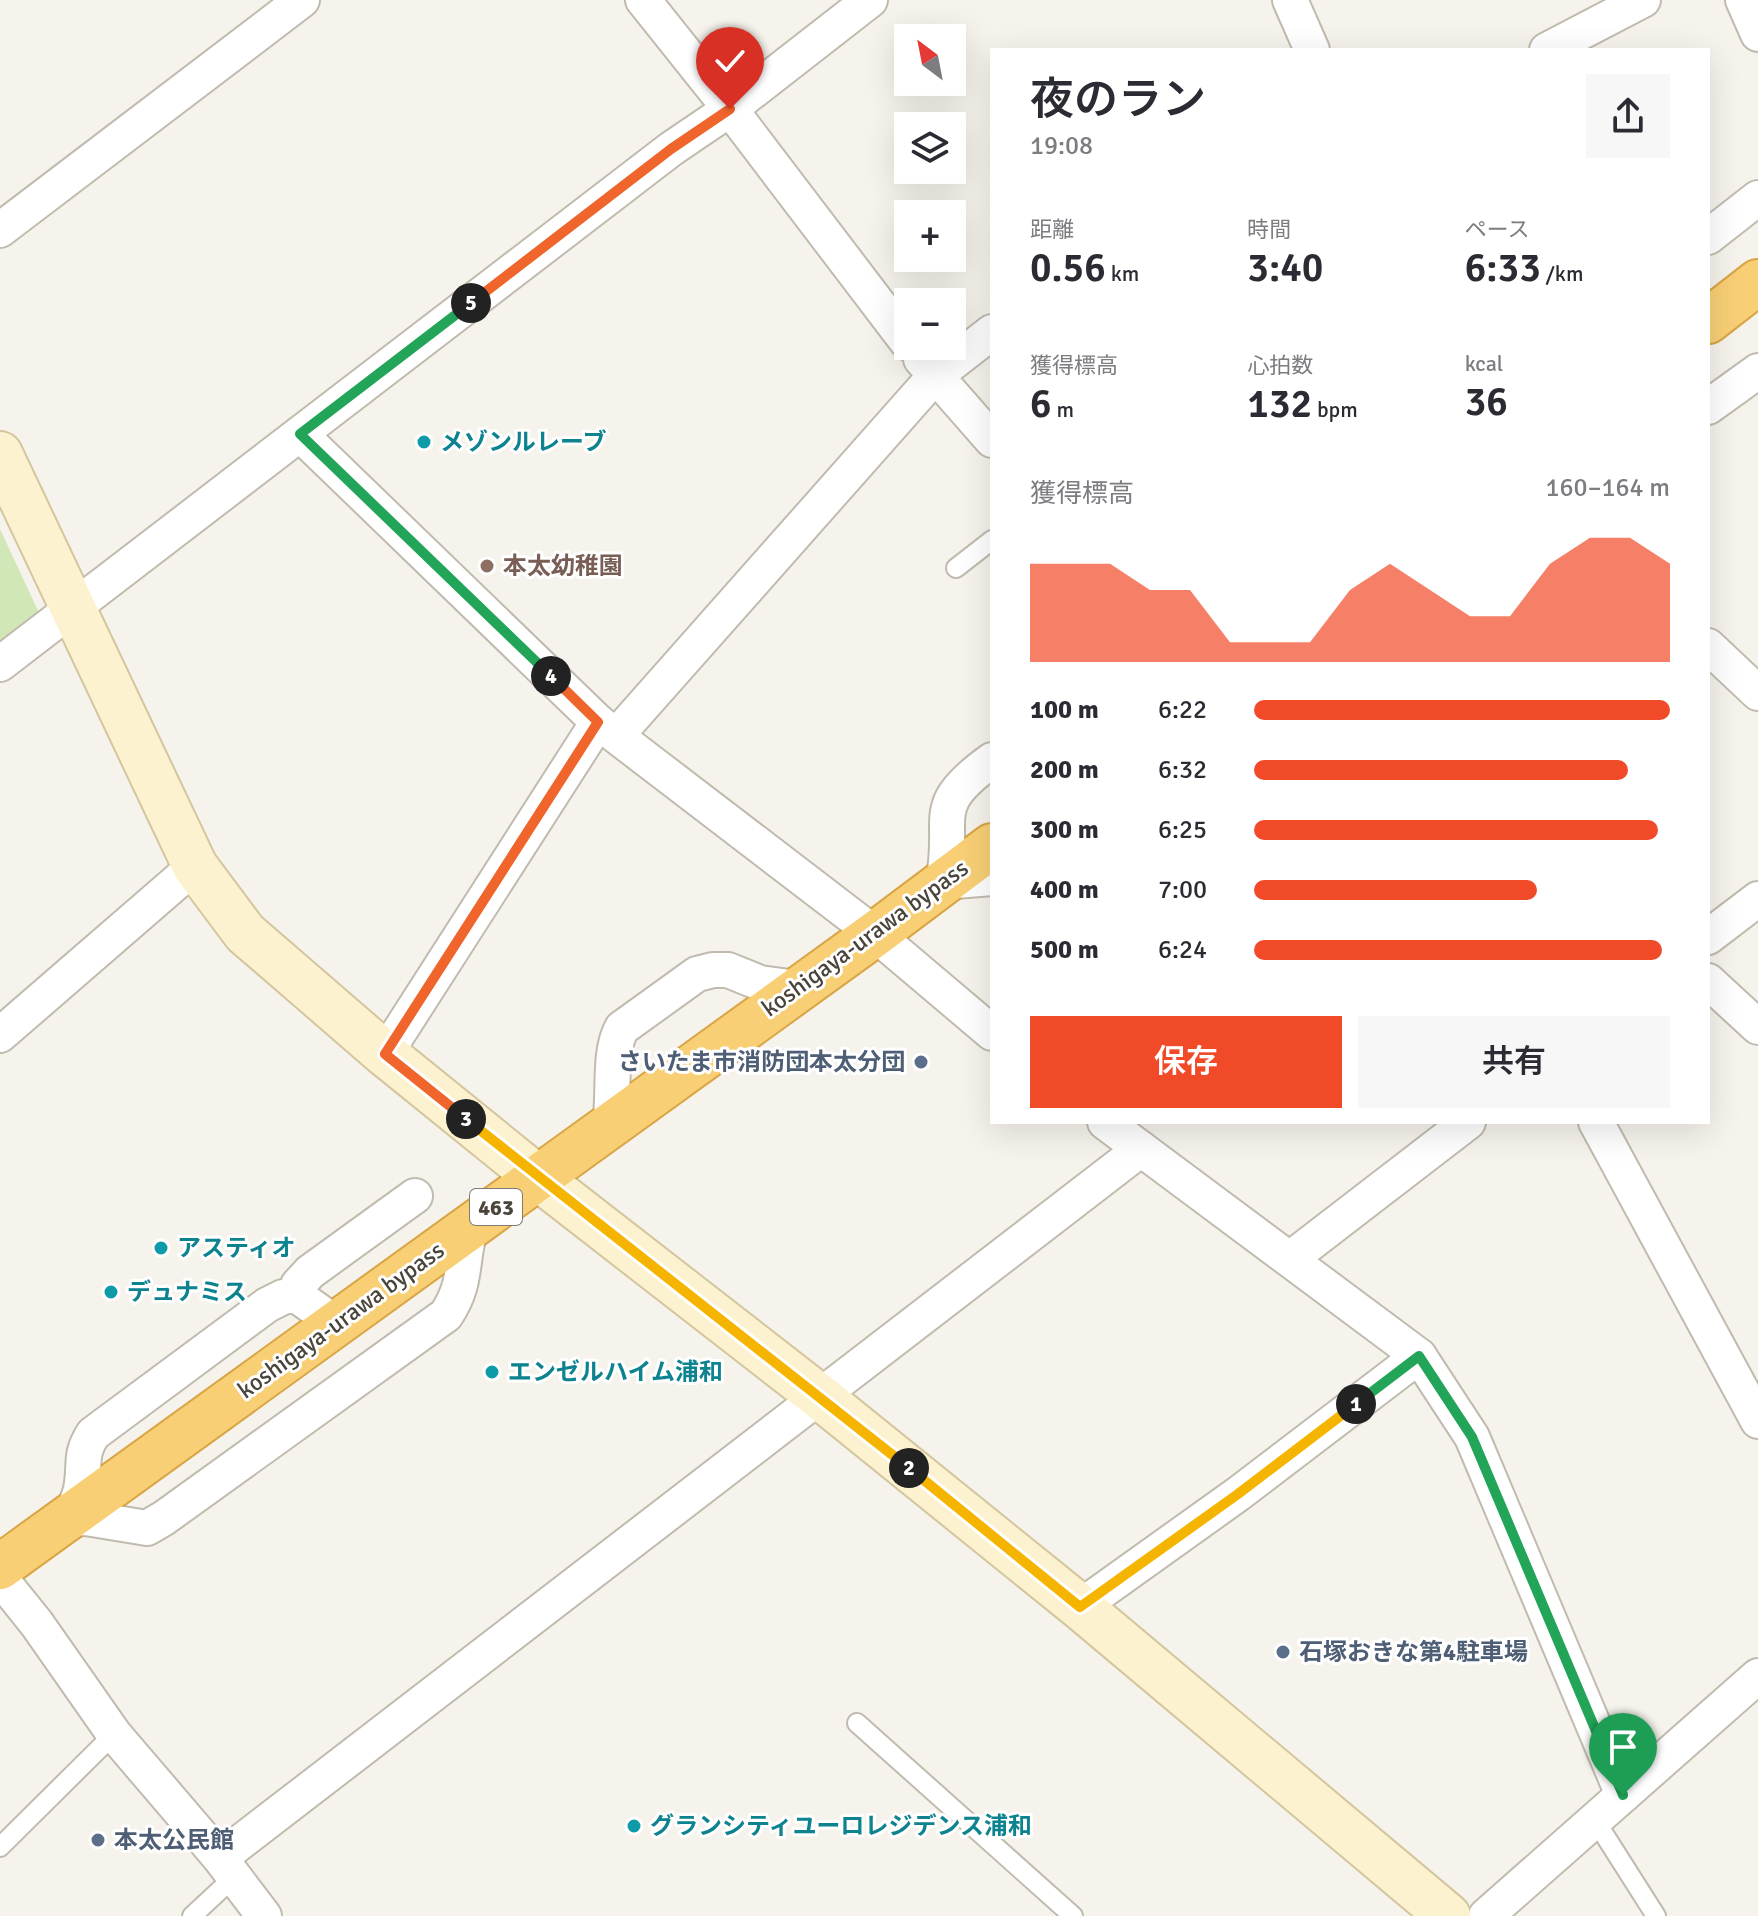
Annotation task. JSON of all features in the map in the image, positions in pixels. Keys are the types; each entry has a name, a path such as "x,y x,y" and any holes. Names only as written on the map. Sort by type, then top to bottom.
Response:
{"highway":[{"path":"1710,319 1758,282"},
{"name":"koshigaya-urawa bypass","path":"0,1567 990,847"}],"street":[{"path":"0,230 302,0"},
{"path":"643,0 894,324"},
{"path":"0,664 870,0"},
{"path":"1290,0 1311,48"},
{"path":"1551,48 1643,0"},
{"path":"1743,0 1758,34"},
{"path":"1710,235 1758,198"},
{"path":"385,1054 608,729 934,377 990,334"},
{"path":"921,360 990,438"},
{"path":"1710,406 1758,371"},
{"path":"300,434 608,729 875,934 990,1031"},
{"path":"0,454 195,866 245,933 385,1054 537,1177 820,1397 1080,1607 1448,1916"},
{"path":"1710,648 1758,693"},
{"path":"990,762 952,795 946,814 947,860 943,882 990,878"},
{"path":"0,1035 195,866"},
{"path":"1710,935 1758,899"},
{"path":"610,1124 614,1104 616,1038 622,1028 697,974 713,970 728,970 760,983 797,988"},
{"path":"1710,983 1758,1027"},
{"path":"1108,1124 1419,1356 1472,1437 1623,1795"},
{"path":"1290,1259 1465,1124"},
{"path":"1597,1124 1758,1421"},
{"path":"227,1868 820,1397 1141,1149"},
{"path":"296,1295 298,1285 310,1272 415,1196"},
{"path":"68,1519 86,1518 147,1528 434,1324 446,1315 462,1288 464,1248 471,1226"},
{"path":"68,1519 78,1502 84,1449 93,1434 267,1305 296,1295 327,1317 342,1319"},
{"path":"1080,1607 1238,1494 1419,1356"},
{"path":"0,1578 37,1624 114,1734 264,1916"},
{"path":"1486,1916 1758,1676"}],"lane":[{"path":"956,568 990,542"},
{"path":"857,1723 1073,1916"},
{"path":"0,1847 114,1734"},
{"path":"1595,1820 1656,1916"},
{"path":"192,1916 227,1868"}],"green space":[{"path":"0,529 40,615 0,645"}],"place":[{"name":"メゾンルレーブ","path":"424,442"},
{"name":"本太幼稚園","path":"487,566"},
{"name":"さいたま市消防団本太分団","path":"921,1062"},
{"name":"アスティオ","path":"161,1248"},
{"name":"デュナミス","path":"111,1292"},
{"name":"エンゼルハイム浦和","path":"492,1372"},
{"name":"石塚おきな第4駐車場","path":"1283,1652"},
{"name":"グランシティユーロレジデンス浦和","path":"634,1826"},
{"name":"本太公民館","path":"98,1840"}],"route":[{"path":"730,109 671,149 300,434 598,722 385,1054 600,1227 820,1397 1080,1607 1238,1494 1419,1356 1472,1437 1623,1795"}]}
